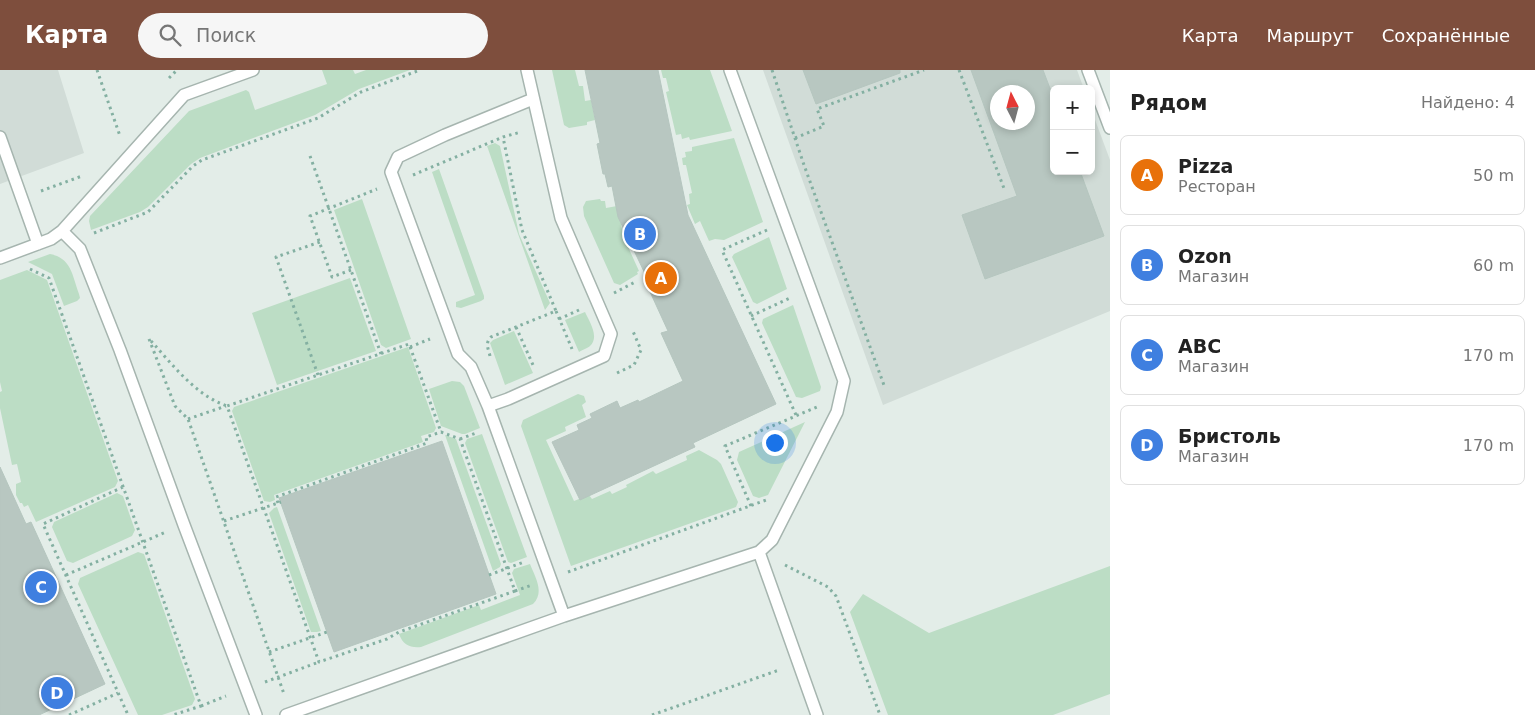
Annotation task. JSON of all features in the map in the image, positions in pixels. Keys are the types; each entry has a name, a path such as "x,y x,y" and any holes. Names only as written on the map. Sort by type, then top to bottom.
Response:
{"lane":[{"path":"0,258 51,239 62,231 184,94 221,75 253,70"},
{"path":"488,406 604,356 611,334 561,218 527,70"},
{"path":"286,715 564,616 759,552 772,540 837,412 844,381 730,70"},
{"path":"1088,70 1110,128"},
{"path":"533,99 445,135 398,157 391,172 458,354 471,367 488,406 564,616"},
{"path":"0,137 38,244"},
{"path":"0,174 11,170"},
{"path":"62,231 80,249 120,350 256,715"},
{"path":"759,552 816,715"}],"path":[{"path":"97,70 127,158"},
{"path":"164,84 176,70"},
{"path":"93,233 148,212 193,166 202,160 318,118 361,92 420,70"},
{"path":"772,70 885,388"},
{"path":"795,138 824,126 817,109 924,70"},
{"path":"960,70 1005,191"},
{"path":"113,142 126,128"},
{"path":"492,362 487,346 487,341 491,337 556,311 522,230 503,138"},
{"path":"310,156 381,354"},
{"path":"21,198 82,176 88,170"},
{"path":"770,229 722,250 796,416"},
{"path":"318,375 276,257 320,242"},
{"path":"20,251 26,267 49,278 201,706 173,715"},
{"path":"616,292 619,300"},
{"path":"751,316 794,296"},
{"path":"610,376 634,365 641,350 630,325"},
{"path":"227,406 218,403 194,387 149,339 175,406 188,419 285,697"},
{"path":"188,419 409,344 441,432"},
{"path":"813,415 820,401"},
{"path":"227,406 319,662 387,639 399,632 772,498"},
{"path":"751,506 726,446 817,407"},
{"path":"224,521 279,502 276,496 427,443 426,437 441,432 460,439 515,591"},
{"path":"123,487 43,524 128,715"},
{"path":"66,575 184,525"},
{"path":"759,552 828,587 836,596 880,715"},
{"path":"489,575 543,556"},
{"path":"269,652 327,632"},
{"path":"652,715 798,663"},
{"path":"69,715 118,693"}],"shaded area":[{"path":"0,70 58,70 84,153 0,184"},
{"path":"763,70 1077,70 1083,85 1050,85 1050,175 1095,175 1095,120 1110,160 1110,311 883,405"}],"green space":[{"path":"322,70 353,70 355,74 366,70 410,70 359,89 315,115 200,158 191,164 148,207 140,212 91,230 90,216 189,111 246,90 249,92 255,110 327,84"},
{"path":"552,70 575,70 579,86 583,86 585,101 591,100 595,120 587,122 587,125 569,128 564,125"},
{"path":"661,70 710,70 732,131 690,140 689,137 682,139 681,134 676,135 666,92 669,91 666,78 663,78"},
{"path":"734,138 763,222 724,240 715,239 709,241 700,221 695,224 687,205 690,204 689,194 692,193 686,165 683,165 682,158 686,157 685,152 692,151 692,147"},
{"path":"495,143 500,146 519,234 550,303 545,310 487,146"},
{"path":"439,169 484,296 484,299 481,301 461,308 456,307 456,302 475,295 432,172"},
{"path":"362,199 411,339 386,348 381,345 334,210"},
{"path":"600,199 605,201 606,208 617,206 624,238 639,271 637,272 638,274 620,285 614,283 584,216 583,207 586,201"},
{"path":"769,237 787,289 757,304 753,302 732,257 734,254"},
{"path":"50,254 62,259 70,268 80,298 77,301 64,306 52,274 28,262"},
{"path":"27,270 47,280 118,481 115,487 36,522 28,505 24,507 16,495 16,484 21,482 17,464 12,465 0,408 0,392 2,391 0,382 0,280"},
{"path":"350,278 376,351 277,385 252,313"},
{"path":"793,305 821,387 820,391 802,398 796,397 762,323 763,319"},
{"path":"585,312 593,329 594,338 590,346 579,352 565,320"},
{"path":"514,331 533,373 505,385 490,343"},
{"path":"408,347 436,428 434,432 421,436 423,442 274,495 275,500 270,502 264,501 232,411 234,407"},
{"path":"452,381 460,382 464,386 480,428 462,434 441,426 429,389"},
{"path":"578,394 584,396 586,402 582,405 586,417 565,427 566,431 546,440 574,501 589,495 592,499 610,491 612,494 653,471 656,474 687,460 686,456 699,450 721,464 738,502 736,507 571,566 521,426 523,420"},
{"path":"805,422 768,495 759,498 753,496 737,460 739,452"},
{"path":"482,434 527,557 511,563 508,562 465,443 467,439"},
{"path":"445,435 456,439 501,564 500,567 493,571"},
{"path":"117,493 123,496 135,530 132,536 73,563 67,561 52,527 54,522"},
{"path":"277,507 321,631 311,632 269,513"},
{"path":"138,552 144,554 195,699 192,705 162,715 138,715 78,584 80,578"},
{"path":"530,564 539,589 537,599 533,604 421,647 407,645 401,638 399,634 479,605 481,610 520,595 512,573 514,569"},
{"path":"1110,566 1110,694 1053,715 888,715 850,612 863,594 929,633"}],"building":[{"path":"585,70 658,70 688,215 776,404 693,443 695,447 580,500 552,442 579,430 577,425 592,418 590,414 617,401 620,408 638,400 639,402 683,381 661,333 668,331 646,283 649,282 618,217 612,186 608,187 605,174 603,174 597,144 600,143"},
{"path":"803,70 900,70 900,73 816,104"},
{"path":"971,70 1043,70 1050,88 1050,175 1081,175 1104,236 985,279 962,215 1017,196 993,130 1035,130 1035,85 990,85 990,122"},
{"path":"442,441 496,594 334,652 279,498"},
{"path":"0,467 26,524 31,522 105,684 39,715 0,715"}],"place":[{"name":"Ozon","path":"640,234"},
{"name":"Pizza","path":"661,278"},
{"name":"ABC","path":"41,587"},
{"name":"Бристоль","path":"57,693"}]}
